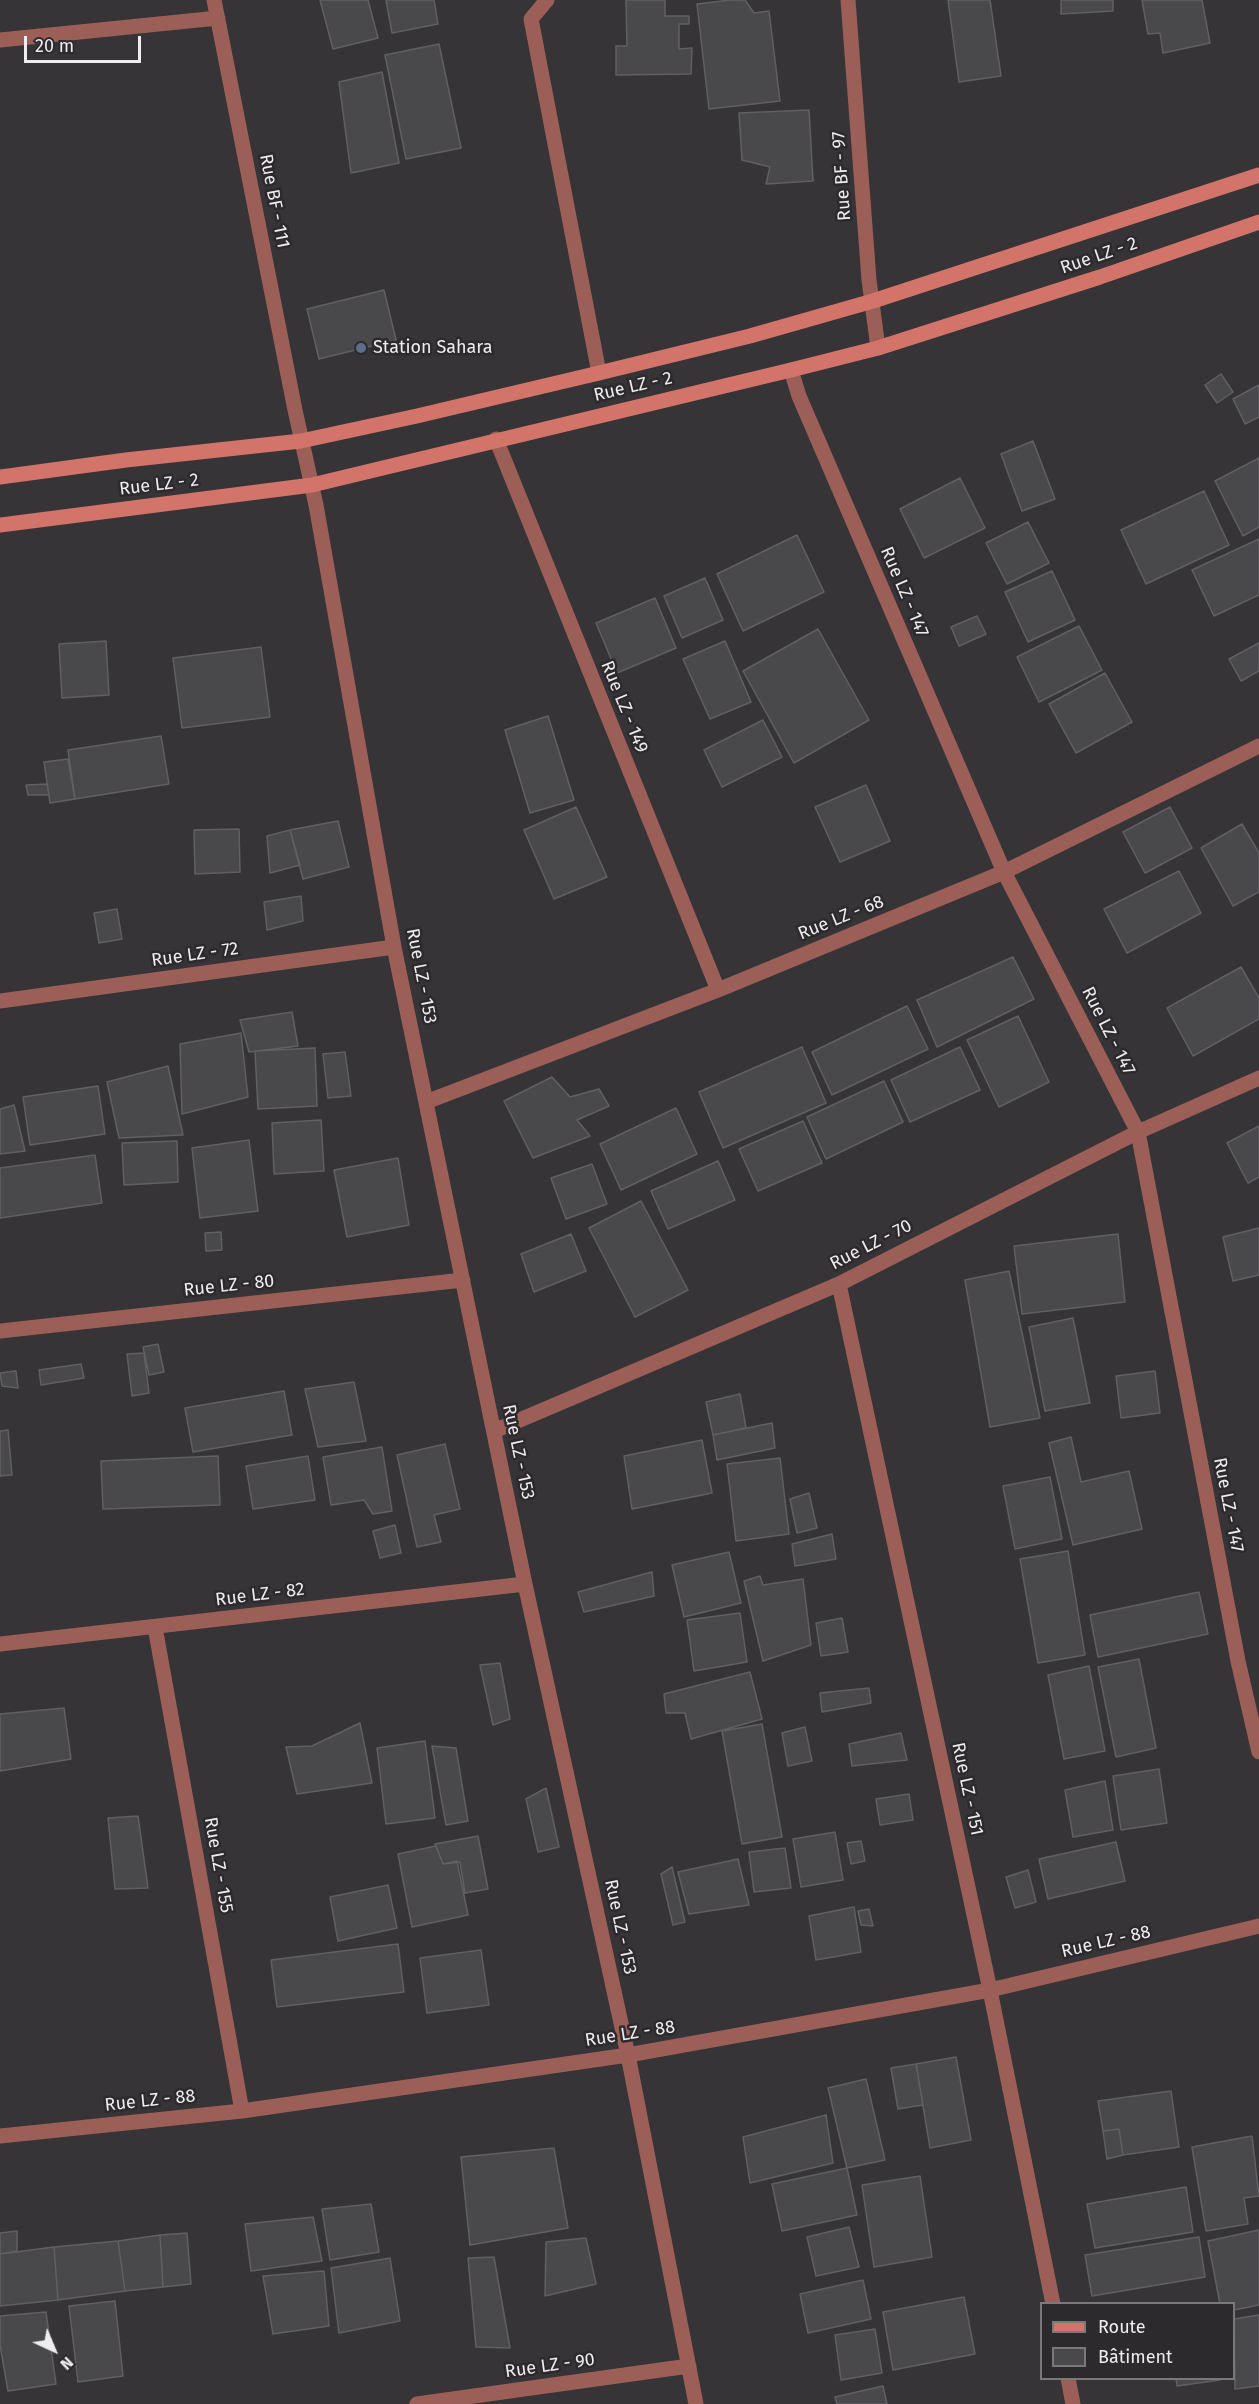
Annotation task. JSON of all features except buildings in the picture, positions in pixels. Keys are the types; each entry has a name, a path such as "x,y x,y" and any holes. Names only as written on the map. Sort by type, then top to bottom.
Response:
{"main road":[{"name":"Rue LZ - 2","path":"0,477 126,460 301,441 429,414 750,336 873,301 1259,175"},
{"name":"Rue LZ - 2","path":"0,525 312,485 791,370 879,348 1100,277 1259,222"}],"street":[{"name":"Rue BF - 111","path":"214,0 301,441"},
{"path":"547,0 531,19 599,373"},
{"name":"Rue BF - 97","path":"848,0 869,280 879,348"},
{"path":"0,40 218,18"},
{"name":"Rue LZ - 147","path":"791,370 799,396 1004,872 1138,1132 1238,1661 1259,1752"},
{"name":"Rue LZ - 149","path":"496,439 718,990"},
{"name":"Rue LZ - 153","path":"301,441 316,505 394,947 525,1584 628,2055 696,2404"},
{"name":"Rue LZ - 68","path":"426,1102 718,990 1004,872 1259,746"},
{"name":"Rue LZ - 72","path":"0,1001 394,947"},
{"name":"Rue LZ - 70","path":"494,1431 839,1284 1138,1132 1259,1078"},
{"name":"Rue LZ - 80","path":"0,1331 463,1280"},
{"name":"Rue LZ - 151","path":"839,1284 990,1990 1053,2302"},
{"name":"Rue LZ - 82","path":"0,1644 525,1584"},
{"name":"Rue LZ - 155","path":"155,1627 242,2111"},
{"name":"Rue LZ - 88","path":"0,2136 242,2111 628,2055 990,1990 1259,1926"},
{"name":"Rue LZ - 90","path":"417,2404 689,2366"},
{"path":"1068,2380 1073,2404"}],"place":[{"name":"Station Sahara","path":"361,348"}]}
